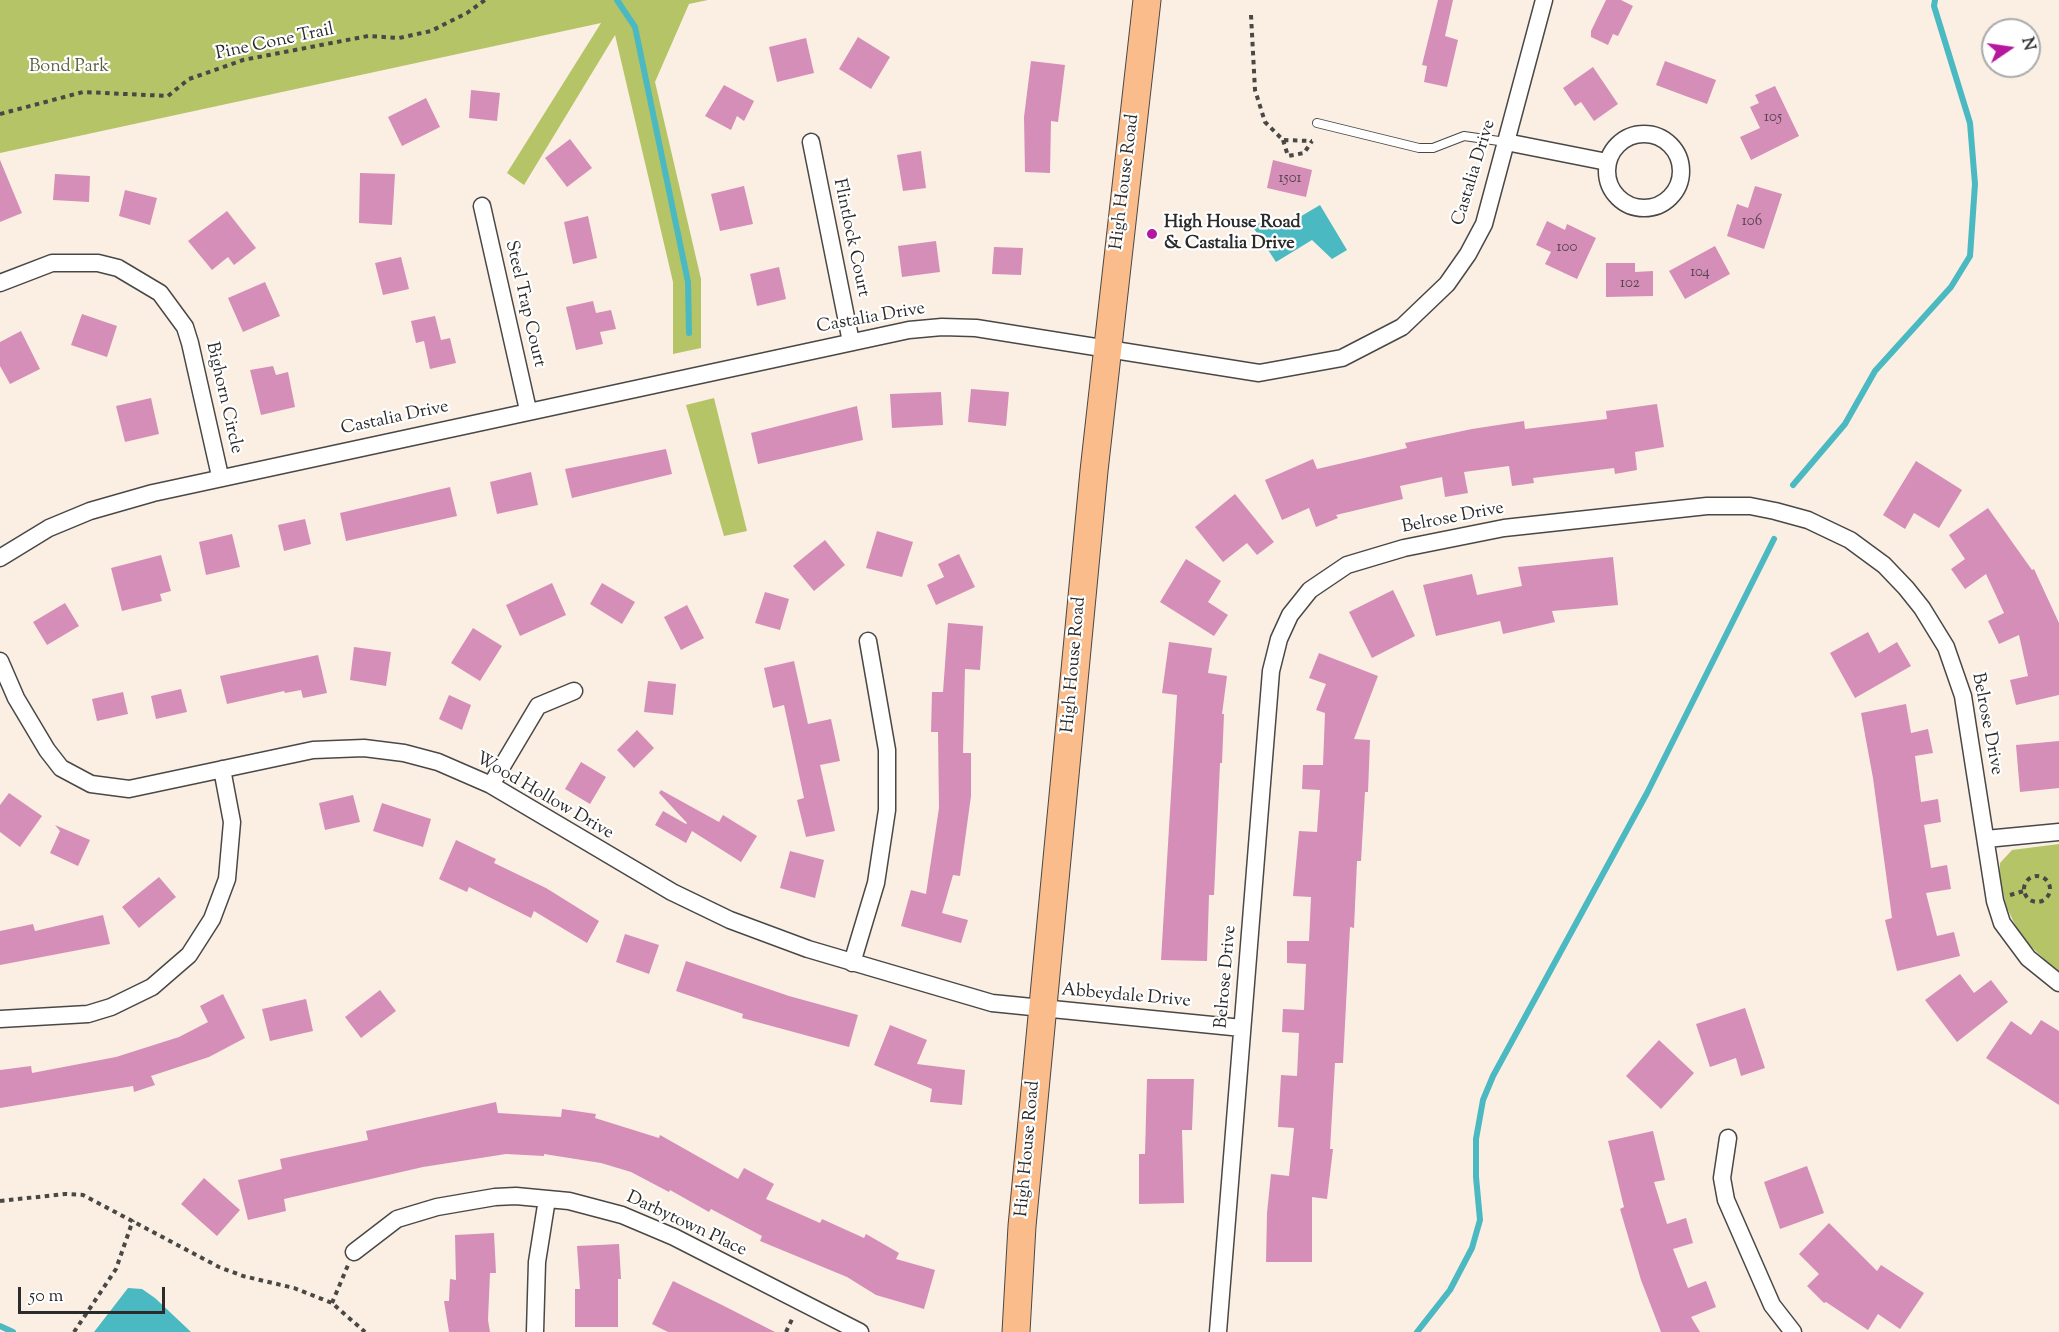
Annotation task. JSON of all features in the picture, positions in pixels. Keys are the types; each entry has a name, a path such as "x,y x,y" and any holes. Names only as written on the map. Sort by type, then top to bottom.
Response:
{"main road":[{"name":"High House Road","path":"1016,1332 1022,1226 1107,349 1147,0"}],"street":[{"name":"Castalia Drive","path":"0,558 49,528 90,511 220,476 909,330 942,327 976,328 1259,373 1342,358 1402,327 1447,284 1468,254 1484,224 1544,0"},
{"path":"1645,134 1657,136 1676,152 1681,164 1678,188 1660,205 1636,209 1615,197 1609,186 1607,162 1612,150 1626,138 1645,134"},
{"name":"Flintlock Court","path":"811,142 851,342"},
{"path":"1506,142 1607,162"},
{"name":"Steel Trap Court","path":"482,206 528,410"},
{"name":"Bighorn Circle","path":"0,284 52,263 99,263 118,268 160,293 185,327 220,476"},
{"name":"Belrose Drive","path":"1218,1332 1271,671 1279,639 1290,615 1310,590 1331,574 1365,557 1504,528 1707,506 1750,506 1776,511 1832,530 1884,565 1922,608 1946,647 1956,668 1963,696 1995,901 2002,922 2028,958 2059,983"},
{"path":"852,963 876,884 886,810 887,750 868,641"},
{"name":"Wood Hollow Drive","path":"0,661 16,698 46,750 62,768 91,784 129,789 313,750 364,748 438,762 490,785 672,892 766,935 852,963 992,1003 1042,1010"},
{"path":"490,785 538,706 574,691"},
{"path":"0,1019 88,1014 111,1007 138,996 152,987 189,955 221,900 230,862 232,822 222,769"},
{"path":"1986,839 2059,832"},
{"name":"Abbeydale Drive","path":"1042,1010 1242,1028"},
{"path":"1728,1138 1722,1178 1726,1200 1772,1305 1793,1332"},
{"name":"Darbytown Place","path":"354,1252 397,1219 437,1208 495,1197 547,1199 588,1205 622,1215 674,1237 860,1332"},
{"path":"535,1332 537,1262 547,1199"}],"lane":[{"path":"1317,123 1419,148 1433,148 1464,136 1506,142"}],"path":[{"name":"Pine Cone Trail","path":"0,114 83,92 168,96 189,79 243,60 368,36 399,38 431,31 467,14 485,0"},
{"path":"1251,15 1256,90 1260,110 1265,122 1283,140 1288,156 1304,153 1312,141 1317,123"},
{"path":"1283,140 1312,141"},
{"path":"2035,876 2045,878 2050,886 2048,897 2039,902 2030,900 2024,891 2026,881 2035,876"},
{"path":"0,1201 65,1194 83,1195 219,1267 243,1276 294,1288 332,1303 365,1332"},
{"path":"74,1332 116,1269 133,1220"},
{"path":"332,1303 354,1252"},
{"path":"786,1332 793,1317"}],"green space":[{"name":"Bond Park","path":"0,0 708,0 689,4 655,82 701,279 701,348 673,354 673,282 615,35 524,185 507,173 601,23 0,153"},
{"path":"714,398 747,531 724,536 686,405"},
{"path":"2059,844 2059,973 2021,937 2006,906 1999,878 2000,863 2012,850"}],"water":[{"path":"1320,205 1347,250 1332,259 1312,240 1276,262 1253,227 1268,218 1281,228"},
{"path":"128,1288 142,1289 155,1298 191,1332 94,1332"}],"building":[{"path":"1438,0 1453,0 1445,36 1458,40 1447,87 1424,82 1427,66 1422,65"},
{"path":"1606,0 1621,0 1633,6 1618,36 1613,34 1608,45 1591,37 1591,31"},
{"path":"858,37 890,57 871,89 839,69"},
{"path":"806,38 814,73 777,82 769,47"},
{"path":"1031,61 1065,65 1058,122 1051,121 1050,173 1025,172 1024,117"},
{"path":"1665,61 1716,80 1707,104 1656,85"},
{"path":"1593,67 1618,104 1594,121 1581,102 1575,106 1563,88"},
{"path":"724,85 754,101 744,121 737,116 731,130 705,116"},
{"path":"1775,86 1799,136 1751,160 1740,137 1760,128 1750,107 1759,103 1755,95"},
{"path":"471,90 500,93 497,121 469,118"},
{"path":"426,98 440,127 402,146 388,117"},
{"path":"570,139 592,168 567,187 545,158"},
{"path":"921,151 926,188 903,191 897,155"},
{"path":"0,160 22,213 0,222"},
{"path":"1273,160 1312,170 1306,197 1267,188"},
{"path":"360,173 395,174 392,225 359,223"},
{"path":"55,174 90,176 89,202 53,200"},
{"path":"744,186 753,224 720,231 711,194"},
{"path":"1755,186 1782,194 1764,249 1727,236 1737,204 1748,208"},
{"path":"125,190 157,198 150,225 119,216"},
{"path":"227,211 256,248 234,265 228,257 212,270 188,241"},
{"path":"588,216 597,258 573,264 564,222"},
{"path":"1547,221 1565,230 1567,224 1596,238 1577,279 1545,264 1551,252 1536,245"},
{"path":"936,241 940,272 902,277 898,246"},
{"path":"1715,246 1730,274 1685,299 1669,271"},
{"path":"994,247 1023,248 1021,275 992,274"},
{"path":"401,257 409,289 383,295 375,263"},
{"path":"1606,263 1635,263 1635,272 1653,271 1653,296 1606,297"},
{"path":"779,267 786,299 757,306 750,274"},
{"path":"265,282 280,316 243,332 228,298"},
{"path":"593,301 596,313 611,310 616,329 600,332 603,344 576,350 566,307"},
{"path":"82,314 117,326 107,357 71,345"},
{"path":"435,316 441,340 450,338 456,363 430,369 424,341 416,343 411,321"},
{"path":"21,331 40,369 10,384 0,366 0,342"},
{"path":"273,366 276,375 288,372 295,407 261,415 250,370"},
{"path":"971,389 1009,392 1006,426 968,422"},
{"path":"941,392 943,425 892,428 890,394"},
{"path":"151,398 159,434 125,442 116,406"},
{"path":"1657,404 1664,447 1635,452 1637,470 1615,474 1614,468 1533,478 1534,483 1512,486 1509,466 1464,472 1468,493 1445,497 1442,477 1400,486 1403,499 1336,515 1338,518 1316,527 1309,508 1282,520 1265,480 1313,459 1317,469 1407,448 1405,443 1472,429 1524,421 1525,429 1607,419 1606,411"},
{"path":"857,406 863,440 758,464 751,433"},
{"path":"666,449 672,474 572,498 565,469"},
{"path":"1916,461 1962,490 1939,528 1914,513 1905,529 1883,515"},
{"path":"531,472 538,505 497,514 490,482"},
{"path":"450,487 457,516 346,541 340,513"},
{"path":"1235,494 1274,542 1257,555 1247,543 1223,562 1195,527"},
{"path":"1988,508 2032,570 2034,569 2059,623 2059,695 2016,705 2010,680 2028,676 2019,635 1999,644 1988,621 2004,613 1986,574 1965,589 1951,569 1965,559 1949,535"},
{"path":"305,519 311,544 284,551 278,525"},
{"path":"877,531 913,542 902,577 866,568"},
{"path":"232,534 240,567 206,575 199,542"},
{"path":"825,540 845,565 814,591 793,566"},
{"path":"959,554 975,587 936,605 927,585 944,577 938,564"},
{"path":"161,555 171,591 160,594 162,601 122,611 111,568"},
{"path":"1613,557 1618,605 1552,611 1555,622 1503,634 1500,621 1436,636 1423,585 1472,574 1477,595 1522,586 1518,567"},
{"path":"1186,559 1221,581 1208,602 1228,615 1214,636 1160,602"},
{"path":"552,583 566,615 520,636 506,605"},
{"path":"602,583 635,602 622,624 590,604"},
{"path":"1393,590 1415,636 1372,658 1349,612"},
{"path":"765,592 789,599 780,630 755,623"},
{"path":"65,603 79,626 47,645 33,622"},
{"path":"687,605 704,638 681,650 664,617"},
{"path":"948,623 983,626 980,670 965,669 963,753 971,753 971,796 960,876 953,875 942,913 968,920 961,943 901,926 911,890 926,894 939,808 938,732 931,732 932,692 943,692"},
{"path":"473,628 502,646 480,681 451,663"},
{"path":"1868,632 1879,653 1897,642 1911,666 1855,698 1830,653"},
{"path":"1169,642 1212,648 1208,673 1227,676 1222,714 1224,714 1222,763 1220,763 1214,895 1209,895 1207,961 1161,960 1177,695 1162,693"},
{"path":"354,647 391,652 386,686 350,680"},
{"path":"1319,653 1378,676 1354,739 1370,740 1368,792 1365,792 1361,861 1357,861 1354,928 1350,927 1343,1063 1335,1063 1330,1149 1333,1149 1327,1199 1312,1197 1312,1262 1266,1262 1271,1174 1289,1176 1294,1128 1278,1127 1281,1075 1297,1076 1299,1033 1282,1032 1283,1009 1304,1010 1306,964 1287,963 1287,941 1309,941 1311,897 1293,896 1299,831 1317,832 1320,790 1302,789 1303,765 1323,765 1325,713 1316,710 1326,684 1309,678"},
{"path":"318,655 327,693 303,698 301,690 285,693 284,691 227,704 220,676"},
{"path":"794,661 808,724 831,719 840,761 820,765 835,831 806,837 797,800 804,798 784,705 773,708 764,668"},
{"path":"648,681 676,684 673,715 644,712"},
{"path":"181,689 187,712 156,719 151,696"},
{"path":"123,692 128,714 97,721 92,699"},
{"path":"449,695 471,705 462,730 439,719"},
{"path":"1906,704 1911,733 1928,729 1933,753 1915,756 1921,802 1938,799 1941,822 1924,825 1931,868 1947,865 1951,889 1926,893 1937,936 1954,932 1960,956 1897,971 1885,920 1892,918 1873,778 1861,713"},
{"path":"637,730 654,748 634,768 617,750"},
{"path":"2059,741 2059,788 2020,792 2016,745"},
{"path":"581,762 606,777 590,804 565,789"},
{"path":"661,790 719,822 723,815 757,836 741,862 692,831 686,843 655,825 663,811 687,823 659,793"},
{"path":"9,793 42,816 20,847 0,832 0,805"},
{"path":"353,795 360,822 325,830 319,803"},
{"path":"382,803 431,819 423,847 373,831"},
{"path":"55,825 90,840 78,866 50,853 60,831"},
{"path":"456,840 496,859 494,863 546,888 599,921 587,943 534,911 531,918 469,887 467,892 439,879"},
{"path":"790,851 824,860 815,898 780,888"},
{"path":"159,877 176,897 139,928 122,907"},
{"path":"103,915 110,944 0,965 0,931 33,924 35,931"},
{"path":"625,934 659,945 649,974 616,962"},
{"path":"686,961 789,996 858,1015 849,1047 742,1018 743,1014 676,991"},
{"path":"1960,974 1974,993 1991,980 2008,1002 1957,1042 1925,1000"},
{"path":"380,990 396,1011 361,1038 345,1017"},
{"path":"223,994 245,1038 209,1057 151,1076 155,1085 134,1092 133,1086 0,1108 0,1070 31,1066 32,1073 116,1057 179,1037 208,1022 200,1006"},
{"path":"306,999 313,1031 270,1041 262,1009"},
{"path":"1745,1008 1765,1068 1741,1076 1736,1058 1710,1067 1696,1024"},
{"path":"2041,1020 2059,1031 2059,1105 1986,1058 2011,1021 2031,1035"},
{"path":"890,1025 927,1040 917,1064 965,1070 962,1105 930,1102 932,1089 874,1065"},
{"path":"1659,1040 1694,1073 1661,1109 1626,1076"},
{"path":"1147,1079 1194,1079 1192,1130 1182,1130 1184,1203 1139,1204 1139,1154 1145,1154"},
{"path":"496,1102 498,1113 561,1117 562,1109 596,1114 595,1118 659,1138 660,1135 738,1179 744,1168 774,1184 766,1199 820,1223 822,1219 864,1238 866,1234 899,1253 896,1259 935,1270 924,1309 876,1295 847,1277 760,1241 762,1236 711,1209 709,1212 631,1172 601,1163 544,1154 544,1156 506,1154 423,1167 284,1199 286,1211 248,1220 238,1180 282,1169 280,1159 368,1140 366,1131"},
{"path":"1653,1131 1665,1180 1654,1182 1667,1224 1686,1218 1693,1243 1673,1249 1688,1288 1706,1281 1716,1307 1691,1317 1700,1332 1661,1332 1641,1280 1620,1209 1624,1207 1608,1141"},
{"path":"1807,1166 1824,1213 1780,1229 1764,1182"},
{"path":"204,1178 240,1210 217,1236 181,1204"},
{"path":"1829,1223 1877,1271 1881,1265 1924,1293 1900,1329 1878,1314 1868,1330 1826,1302 1824,1303 1807,1286 1819,1274 1799,1254"},
{"path":"494,1233 496,1273 490,1273 488,1320 490,1332 449,1332 444,1301 449,1301 450,1279 456,1280 455,1235"},
{"path":"619,1244 621,1279 618,1279 618,1327 575,1327 575,1289 580,1289 577,1246"},
{"path":"673,1281 775,1332 668,1332 652,1324"}],"waterway":[{"path":"617,0 635,27 688,282 689,333"},
{"path":"1793,485 1845,424 1875,371 1951,287 1970,256 1975,184 1970,123 1934,6 1935,0"},
{"path":"1417,1332 1450,1290 1472,1248 1480,1220 1476,1177 1476,1139 1483,1100 1493,1076 1647,793 1774,539"},
{"path":"0,1326 13,1332"}],"place":[{"name":"High House Road & Castalia Drive","path":"1152,234"}]}
